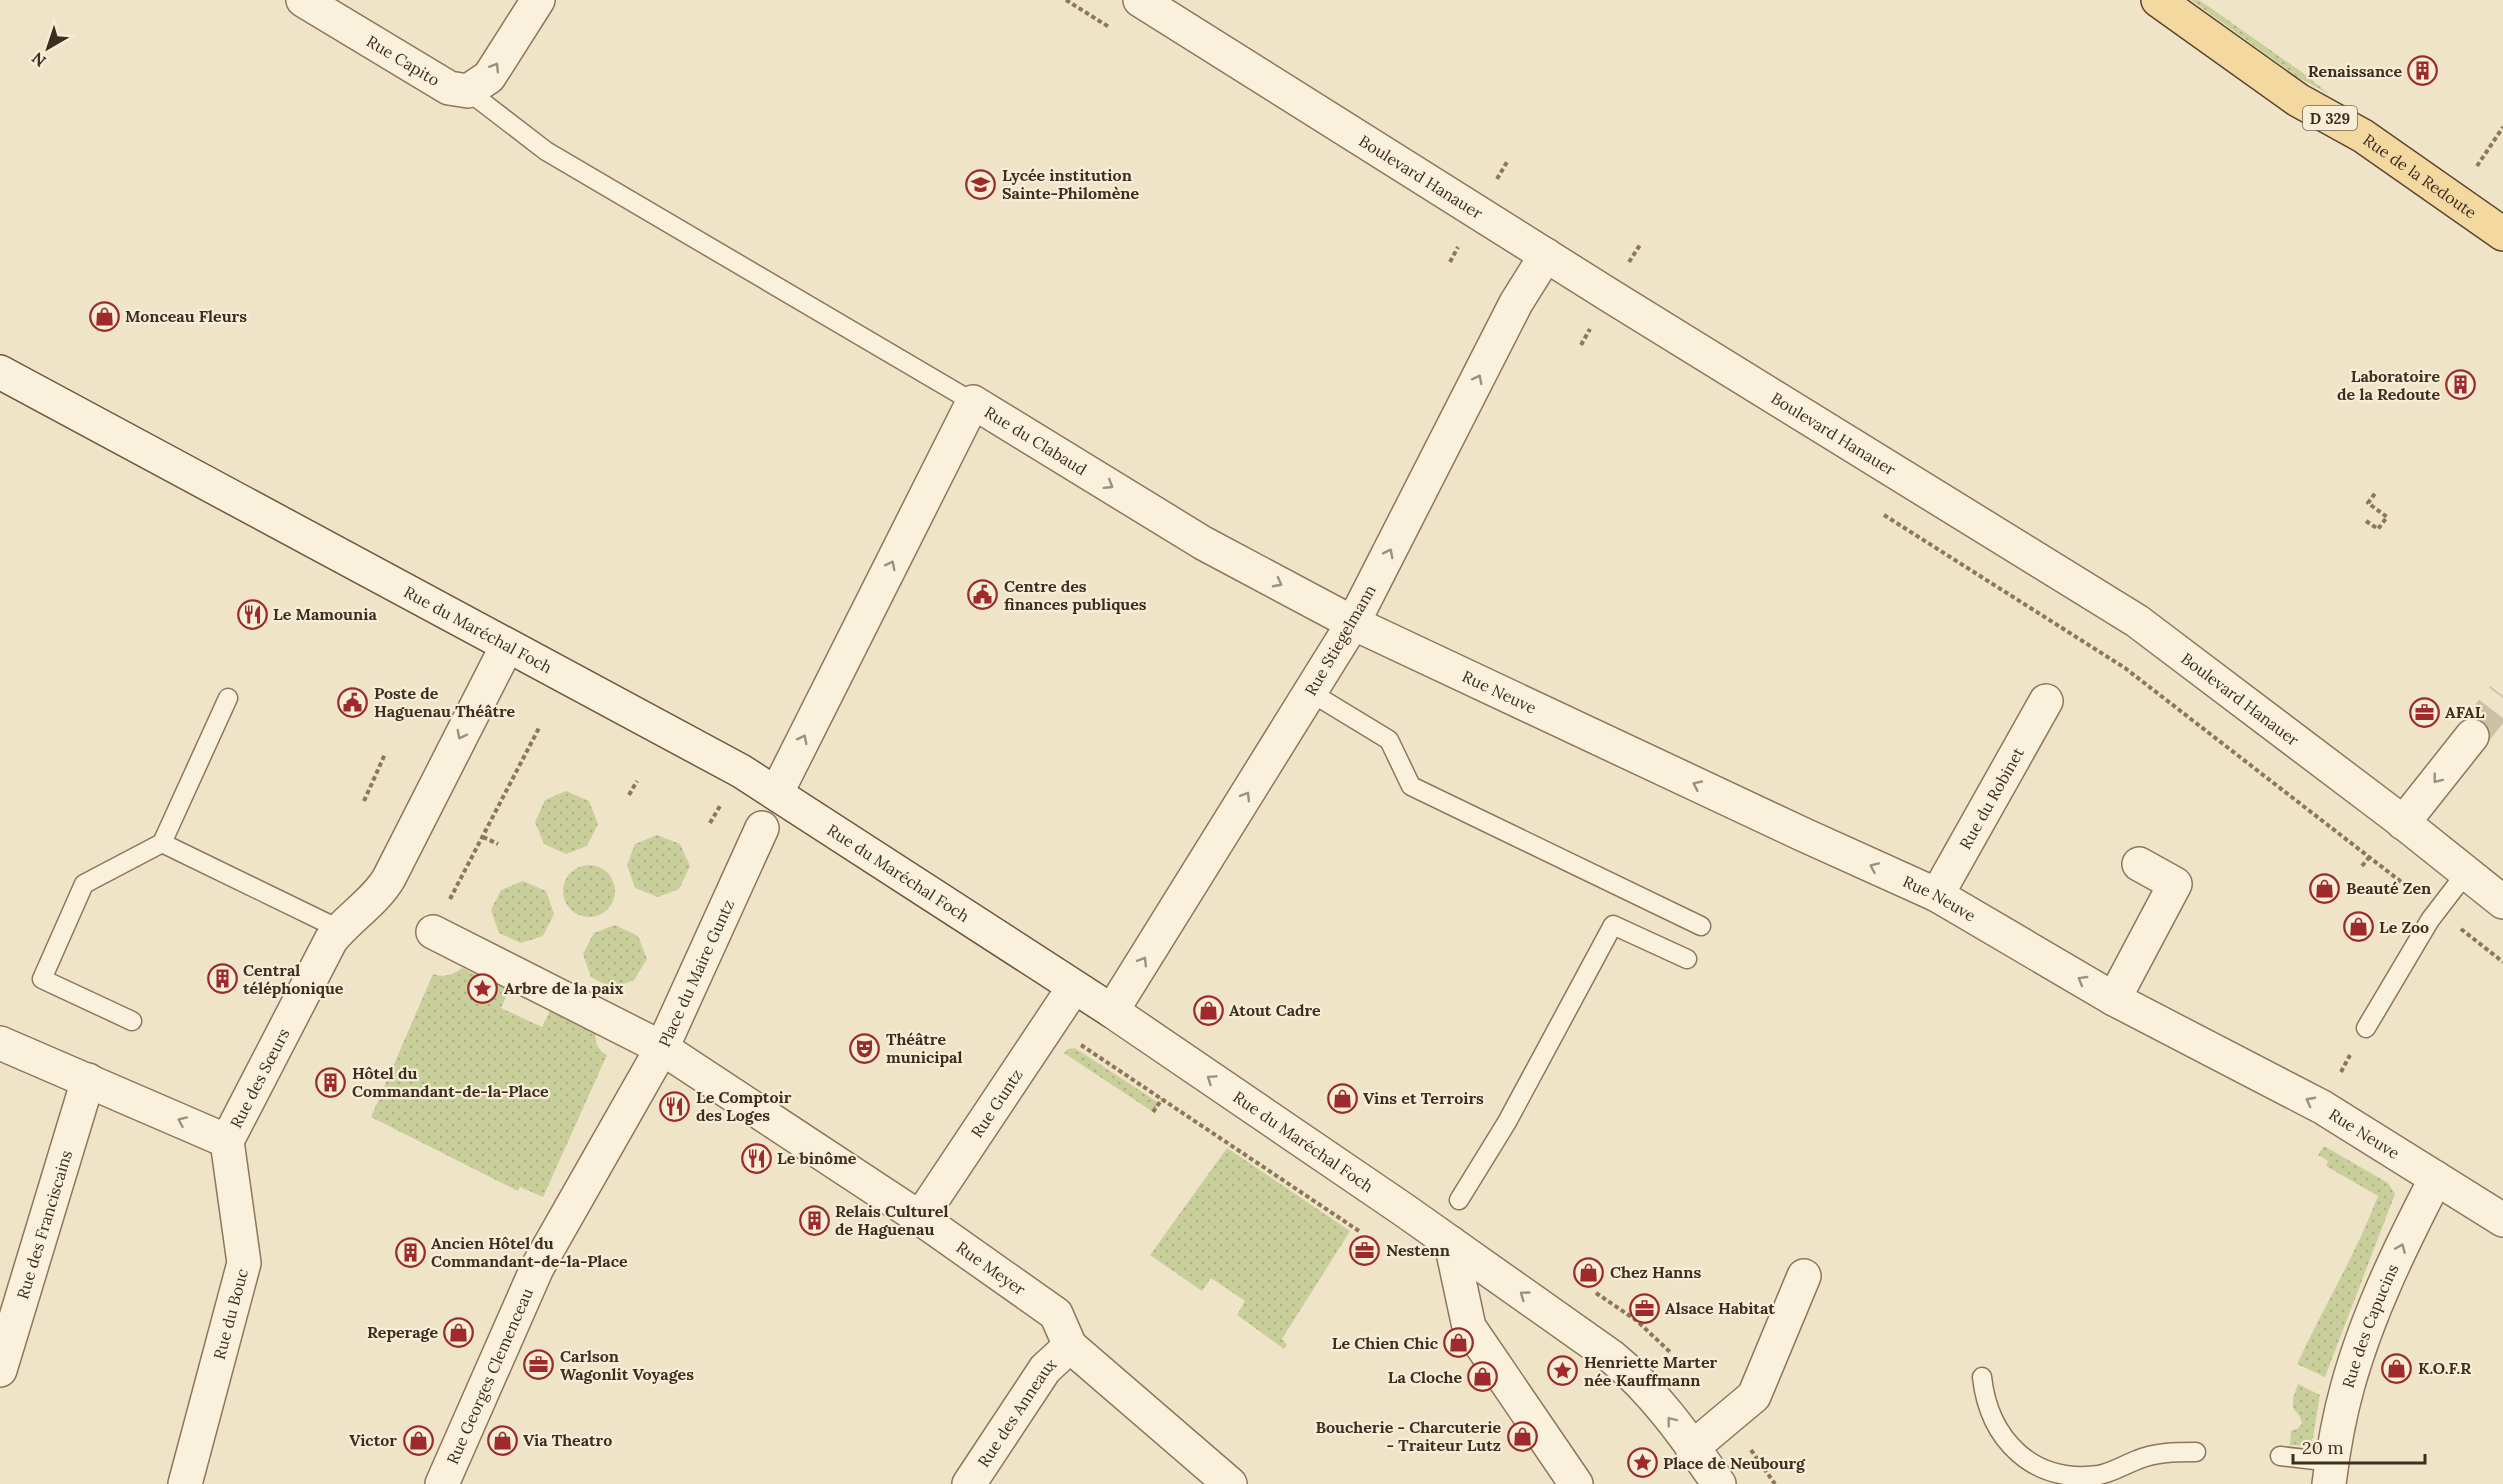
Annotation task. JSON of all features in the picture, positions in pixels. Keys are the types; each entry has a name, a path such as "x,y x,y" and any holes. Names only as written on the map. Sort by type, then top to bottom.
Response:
{"main road":[{"name":"Rue de la Redoute","path":"2158,0 2298,100 2363,136 2503,234"}],"street":[{"name":"Rue Capito","path":"303,0 449,88 468,91"},
{"path":"468,91 489,77 538,0"},
{"name":"Boulevard Hanauer","path":"1140,0 1545,255 2137,621 2503,902"},
{"name":"Rue Stiegelmann","path":"1112,1011 1353,623 1516,303 1545,255"},
{"name":"Rue du Maréchal Foch","path":"0,372 777,792 1112,1011 1451,1243 1623,1366 1659,1405 1719,1484"},
{"name":"Rue du Clabaud","path":"777,792 973,402 1203,543 1353,623"},
{"name":"Rue Neuve","path":"1353,623 1937,895 2114,999 2322,1107 2503,1220"},
{"name":"Rue des Sœurs","path":"0,1043 228,1141 325,950 339,929 383,889 507,646"},
{"name":"Rue du Robinet","path":"1937,895 2046,701"},
{"path":"2403,823 2472,736"},
{"name":"Place du Maire Guntz","path":"432,932 662,1048 762,828"},
{"path":"2114,999 2175,884 2139,864"},
{"name":"Rue Guntz","path":"921,1218 1060,1036 1074,987"},
{"name":"Rue Meyer","path":"662,1048 921,1218 1056,1314 1071,1346 1230,1484"},
{"name":"Rue Georges Clemenceau","path":"442,1484 537,1268 662,1048"},
{"name":"Rue des Franciscains","path":"1,1364 88,1080"},
{"name":"Rue du Bouc","path":"185,1484 244,1263 228,1141"},
{"name":"Rue des Capucins","path":"2331,1473 2348,1385 2365,1336 2405,1239 2436,1178"},
{"path":"1451,1243 1469,1327 1576,1484"},
{"path":"1692,1448 1754,1396 1804,1276"},
{"name":"Rue des Anneaux","path":"969,1484 1045,1369 1071,1346"}],"lane":[{"path":"468,91 546,151 973,402"},
{"path":"1310,692 1389,740 1412,786 1701,926"},
{"path":"132,1021 42,979 84,884 162,843 228,698"},
{"path":"162,843 339,929"},
{"path":"2366,1028 2438,911 2466,873"},
{"path":"1459,1200 1507,1122 1613,925 1687,959"},
{"path":"1982,1377 1984,1399 2002,1439 2017,1455 2034,1466 2054,1473 2097,1475 2115,1471 2151,1455 2196,1452"},
{"path":"2280,1456 2331,1473"}],"path":[{"path":"2455,199 2503,127"},
{"path":"1624,271 1640,245"},
{"path":"1581,323 1600,335"},
{"path":"2374,534 2386,517 2368,503 2376,492"},
{"path":"1883,514 2126,668 2503,962"},
{"path":"2366,521 2378,529"},
{"path":"470,862 540,726"},
{"path":"364,801 385,754"},
{"path":"371,767 378,770"},
{"path":"629,795 637,781"},
{"path":"710,823 721,805"},
{"path":"482,837 498,844"},
{"path":"2362,867 2377,848"},
{"path":"1060,1036 1162,1099 1362,1233"},
{"path":"2339,1075 2354,1049"},
{"path":"1153,1112 1162,1099"}],"green space":[{"path":"2191,0 2198,0 2208,6 2329,94 2299,78"},
{"path":"566,791 589,801 598,824 587,846 566,854 544,844 535,822 545,800"},
{"path":"657,835 680,844 690,866 679,889 658,897 635,888 627,865 635,844"},
{"path":"589,865 599,867 607,873 613,881 615,891 613,901 607,909 599,915 589,917 579,915 571,909 565,901 563,891 565,881 571,873 579,867"},
{"path":"523,881 546,891 554,914 543,936 521,943 499,933 491,910 501,890"},
{"path":"615,925 638,936 647,959 634,980 612,988 591,977 583,954 594,933"},
{"path":"462,968 509,990 501,1008 542,1027 550,1011 596,1033 598,1046 607,1055 543,1197 520,1187 518,1191 371,1117 433,974 448,975"},
{"path":"1075,1048 1159,1103 1153,1112 1064,1053 1068,1049"},
{"path":"2324,1146 2388,1183 2395,1194 2325,1377 2297,1364 2360,1239 2378,1196 2326,1166 2328,1161 2318,1155"},
{"path":"1227,1148 1350,1231 1282,1339 1287,1345 1284,1349 1237,1315 1245,1301 1211,1278 1202,1291 1150,1255"},
{"path":"2298,1384 2320,1395 2313,1437 2309,1446 2290,1445 2291,1431 2302,1424 2293,1408 2293,1398"}],"tunnel":[{"path":"2472,736 2503,696"}],"place":[{"name":"Renaissance","path":"2423,71"},
{"name":"Lycée institution Sainte-Philomène","path":"981,184"},
{"name":"Monceau Fleurs","path":"104,316"},
{"name":"Laboratoire de la Redoute","path":"2461,385"},
{"name":"Centre des finances publiques","path":"983,595"},
{"name":"Le Mamounia","path":"252,614"},
{"name":"Poste de Haguenau Théâtre","path":"353,702"},
{"name":"AFAL","path":"2424,712"},
{"name":"Beauté Zen","path":"2325,888"},
{"name":"Le Zoo","path":"2358,927"},
{"name":"Central téléphonique","path":"222,979"},
{"name":"Arbre de la paix","path":"483,988"},
{"name":"Atout Cadre","path":"1208,1010"},
{"name":"Théâtre municipal","path":"865,1048"},
{"name":"Hôtel du Commandant-de-la-Place","path":"331,1082"},
{"name":"Vins et Terroirs","path":"1342,1098"},
{"name":"Le Comptoir des Loges","path":"675,1106"},
{"name":"Le binôme","path":"756,1158"},
{"name":"Relais Culturel de Haguenau","path":"814,1220"},
{"name":"Nestenn","path":"1365,1250"},
{"name":"Ancien Hôtel du Commandant-de-la-Place","path":"410,1252"},
{"name":"Chez Hanns","path":"1589,1272"},
{"name":"Alsace Habitat","path":"1644,1308"},
{"name":"Reperage","path":"459,1332"},
{"name":"Le Chien Chic","path":"1459,1343"},
{"name":"Carlson Wagonlit Voyages","path":"539,1365"},
{"name":"K.O.F.R","path":"2397,1368"},
{"name":"Henriette Marter née Kauffmann","path":"1563,1371"},
{"name":"La Cloche","path":"1483,1377"},
{"name":"Boucherie - Charcuterie - Traiteur Lutz","path":"1522,1436"},
{"name":"Victor","path":"418,1440"},
{"name":"Via Theatro","path":"502,1440"},
{"name":"Place de Neubourg","path":"1642,1463"}]}
